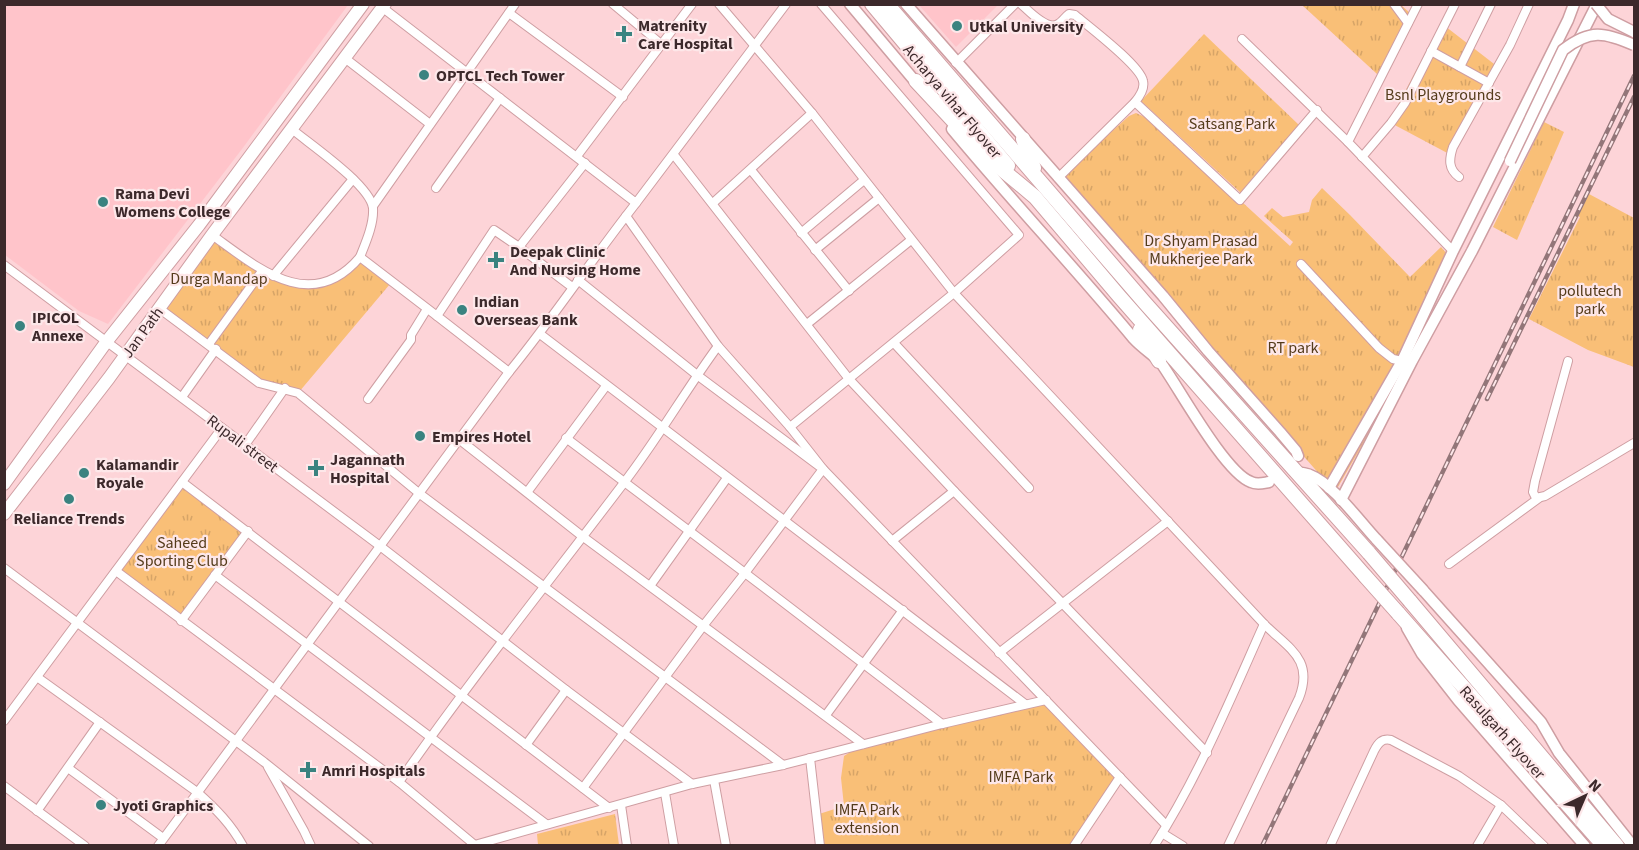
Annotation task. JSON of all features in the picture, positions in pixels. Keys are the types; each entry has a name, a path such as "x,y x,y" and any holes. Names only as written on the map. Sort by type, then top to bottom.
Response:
{"highway":[{"name":"Acharya vihar Flyover","path":"872,4 1035,197"},
{"name":"Acharya vihar Flyover","path":"887,4 1145,303 1296,472"},
{"path":"916,81 987,157 1035,197 1119,296 1159,361"},
{"path":"1023,139 1036,176"},
{"name":"Rasulgarh Flyover","path":"1119,296 1604,846"},
{"name":"Rasulgarh Flyover","path":"1296,472 1410,600 1456,658 1617,846"}],"main road":[{"name":"Jan Path","path":"4,484 107,341 199,225 363,4"},
{"name":"Jan Path","path":"4,514 160,309 212,235 384,6"}],"street":[{"path":"212,235 262,270 288,282 307,285 326,282 342,275 360,257 370,228 373,206 515,4"},
{"path":"613,4 661,44"},
{"path":"577,156 692,4"},
{"path":"719,4 812,113 954,293 1300,660 1304,668 1304,684 1228,846"},
{"path":"68,768 161,842 540,334 575,283 786,4"},
{"path":"822,4 1019,236"},
{"path":"850,4 916,81 957,134 1143,350 1159,361 1206,433 1241,477 1258,484 1269,482"},
{"path":"906,4 1280,432 1298,456"},
{"path":"956,63 1015,4"},
{"path":"1021,4 1053,26 1069,14 1075,15 1137,68 1144,83 1143,91 1135,102 1058,178"},
{"path":"1394,4 1408,23"},
{"path":"1348,142 1418,4"},
{"path":"1362,157 1398,115 1455,4"},
{"path":"1460,67 1491,4"},
{"path":"1459,177 1451,167 1451,153 1529,4"},
{"path":"1329,488 1402,362 1453,251 1574,4"},
{"path":"1341,500 1412,361 1477,242 1597,4 1608,19 1635,32"},
{"path":"384,6 636,203"},
{"path":"509,13 623,97"},
{"path":"1477,242 1479,225 1563,50 1574,41 1593,34 1607,34 1635,45"},
{"path":"1242,39 1317,110 1453,251"},
{"path":"1431,51 1489,83"},
{"path":"346,59 430,124"},
{"path":"436,188 500,98"},
{"path":"1135,102 1240,200 1317,110"},
{"path":"713,203 812,113"},
{"path":"293,130 353,179 366,193 373,206"},
{"path":"674,155 849,378 954,491 1207,753"},
{"path":"519,247 585,163"},
{"path":"751,170 849,291"},
{"path":"273,276 353,179"},
{"path":"801,233 864,180"},
{"path":"815,250 879,198"},
{"path":"626,216 718,346 790,427 823,469 1120,777 1164,829 1183,846"},
{"path":"790,427 954,293 1034,223"},
{"path":"1462,234 1472,232 1479,225"},
{"path":"437,316 495,230 575,283 823,469"},
{"path":"807,324 911,240"},
{"path":"360,257 510,372"},
{"path":"1300,264 1379,348 1393,359 1402,362"},
{"name":"Rupali street","path":"4,265 126,354 692,784"},
{"path":"182,397 262,270"},
{"path":"160,309 259,382 298,393 420,494 783,765"},
{"path":"368,399 411,340 411,335 427,309"},
{"path":"540,334 1025,704"},
{"path":"894,343 1029,488"},
{"path":"399,782 582,536 624,484 718,346"},
{"path":"1539,498 1533,495 1535,481 1569,361"},
{"path":"528,491 606,386"},
{"path":"246,445 285,388"},
{"path":"4,721 222,428"},
{"path":"566,438 942,724"},
{"path":"460,440 528,491 582,536 863,744"},
{"path":"1449,564 1539,498 1635,443"},
{"path":"583,788 823,469"},
{"path":"1296,472 1310,475 1329,488 1423,590 1541,722 1559,753 1633,846"},
{"path":"650,586 727,478"},
{"path":"182,482 609,808"},
{"path":"892,541 954,491"},
{"path":"999,653 1168,521"},
{"path":"181,621 248,531"},
{"path":"4,568 264,762 369,846"},
{"path":"116,571 399,782 474,845 692,784 783,765 1046,700"},
{"path":"215,575 546,824"},
{"path":"826,715 903,610"},
{"path":"1400,616 1416,645 1458,700 1585,846"},
{"path":"1154,846 1188,790 1207,753 1264,624"},
{"path":"38,677 197,792 218,810 234,829 243,846"},
{"path":"526,745 567,690"},
{"path":"37,811 100,722"},
{"path":"1330,846 1377,744 1386,739 1459,776 1501,806 1544,846"},
{"path":"810,758 820,846"},
{"path":"264,762 304,831 310,846"},
{"path":"1074,846 1120,777"},
{"path":"714,780 726,846"},
{"path":"4,786 85,846"},
{"path":"665,793 674,846"},
{"path":"621,805 627,846"},
{"path":"1477,846 1501,806"}],"shaded area":[{"name":"Rama Devi Womens College","path":"5,4 348,5 242,149 108,324 79,311 5,255"},
{"name":"Utkal University","path":"919,5 998,5 956,47"}],"green space":[{"path":"1302,5 1401,5 1411,14 1377,74"},
{"name":"Bsnl Playgrounds","path":"1441,23 1498,67 1451,155 1389,122"},
{"name":"Satsang Park","path":"1204,34 1299,125 1242,194 1141,101"},
{"path":"1136,113 1155,122 1290,246 1293,242 1264,216 1272,208 1283,217 1309,212 1312,200 1322,188 1410,277 1441,247 1447,254 1403,366 1335,492 1060,178 1129,116"},
{"path":"1544,122 1564,132 1517,240 1493,227"},
{"name":"pollutech park","path":"1589,194 1634,218 1634,367 1588,350 1529,319 1580,217 1578,216"},
{"name":"Durga Mandap","path":"213,237 261,271 209,342 161,308"},
{"path":"360,259 390,284 299,392 261,381 212,343 262,272 288,283 326,283"},
{"name":"Saheed Sporting Club","path":"183,487 242,532 180,616 121,571"},
{"name":"IMFA Park","path":"1046,700 1120,777 1074,845 820,845 816,815 844,806 841,778 844,756 863,744"},
{"path":"615,814 619,845 538,845 537,834"}],"railway":[{"path":"1262,846 1634,76"},
{"path":"1487,399 1634,97"}],"place":[{"name":"Utkal University","path":"957,26"},
{"name":"Matrenity Care Hospital","path":"624,34"},
{"name":"OPTCL Tech Tower","path":"424,75"},
{"name":"Rama Devi Womens College","path":"103,202"},
{"name":"Deepak Clinic And Nursing Home","path":"496,260"},
{"name":"Indian Overseas Bank","path":"462,310"},
{"name":"IPICOL Annexe","path":"20,326"},
{"name":"Empires Hotel","path":"420,436"},
{"name":"Jagannath Hospital","path":"316,468"},
{"name":"Kalamandir Royale","path":"84,473"},
{"name":"Reliance Trends","path":"69,499"},
{"name":"Amri Hospitals","path":"308,770"},
{"name":"Jyoti Graphics","path":"101,805"}],"park label":[{"name":"Dr Shyam Prasad Mukherjee Park","path":"1201,249"},
{"name":"RT park","path":"1293,347"},
{"name":"IMFA Park extension","path":"867,818"}]}
